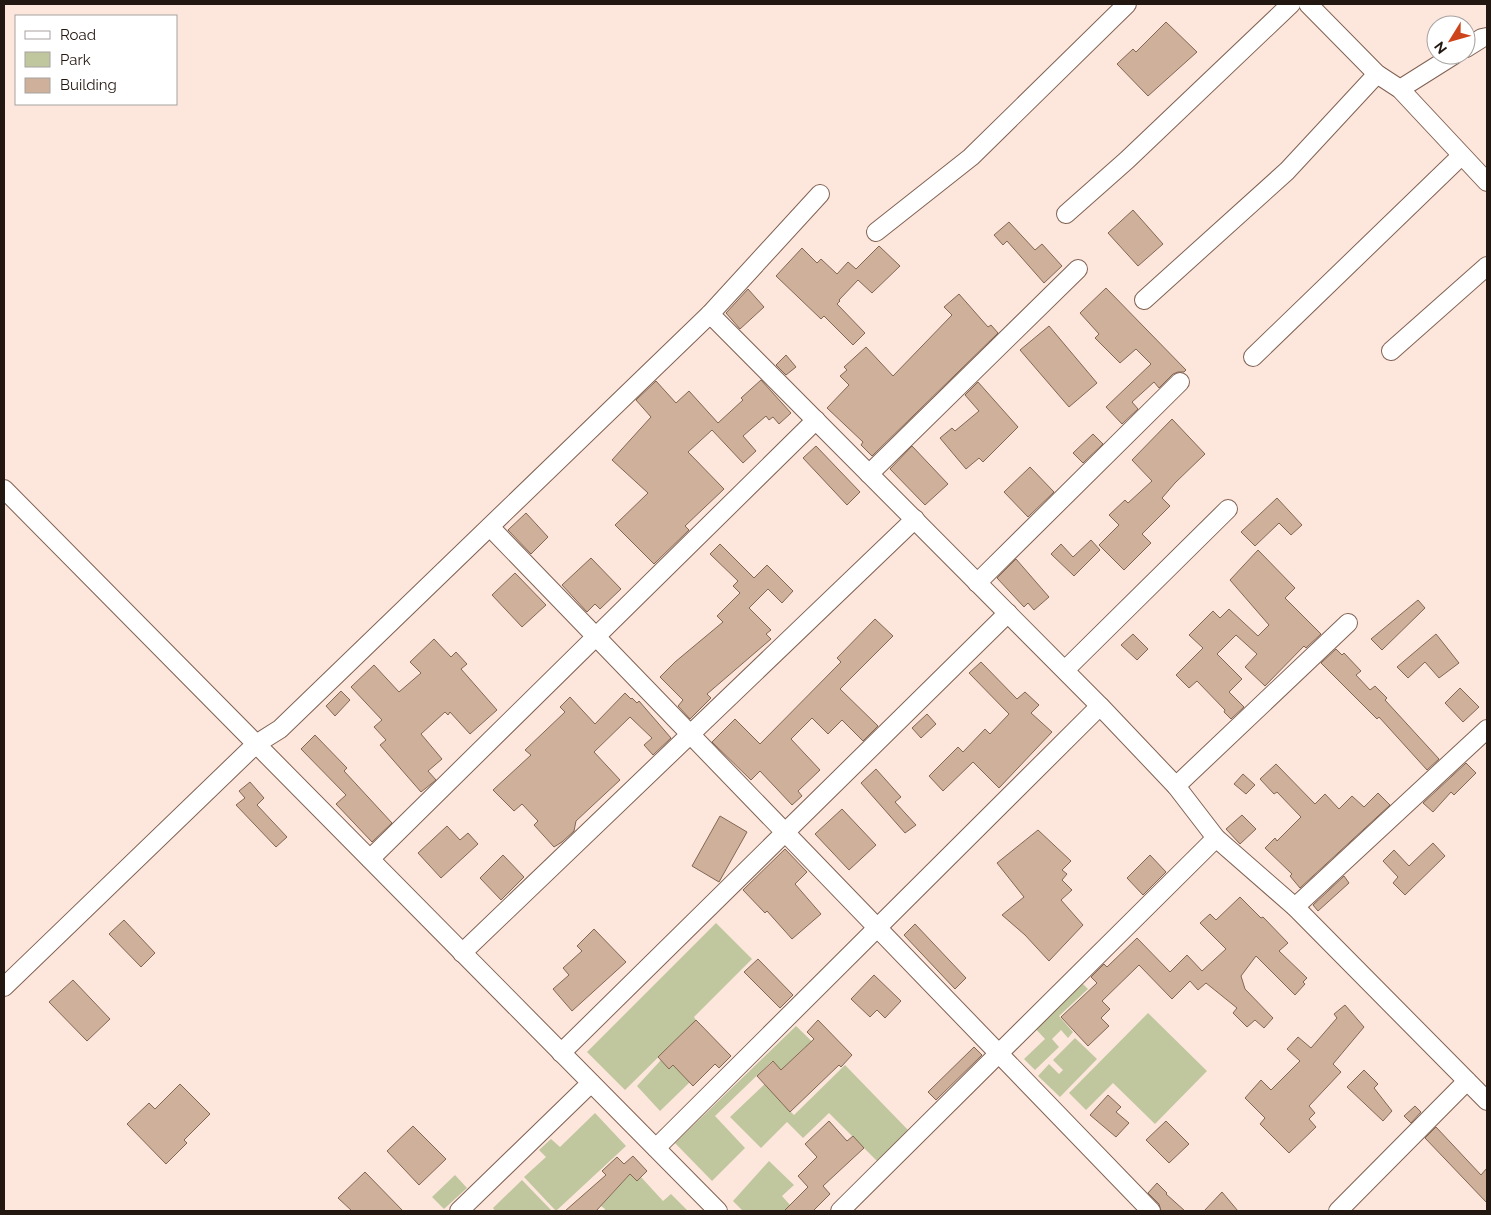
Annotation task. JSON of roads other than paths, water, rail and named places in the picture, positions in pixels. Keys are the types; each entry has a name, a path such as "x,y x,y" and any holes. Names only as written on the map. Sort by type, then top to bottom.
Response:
{"street":[{"path":"876,232 971,157 1126,4"},
{"path":"1066,214 1127,160 1291,4"},
{"path":"1315,7 1377,74 1400,89 1487,182"},
{"path":"1400,89 1438,65"},
{"path":"1144,300 1287,171 1377,74"},
{"path":"1253,357 1461,156"},
{"path":"4,987 256,744 280,729 710,314 820,194"},
{"path":"1391,351 1487,266"},
{"path":"869,474 1078,269"},
{"path":"710,314 1100,706 1176,786 1216,838 1295,907 1487,1101"},
{"path":"977,583 1180,382"},
{"path":"370,860 816,420"},
{"path":"4,489 718,1211"},
{"path":"1065,670 1228,509"},
{"path":"462,953 915,519"},
{"path":"490,527 1151,1211"},
{"path":"562,1053 1008,614"},
{"path":"1176,786 1348,623"},
{"path":"656,1148 1100,706"},
{"path":"1295,907 1487,729"},
{"path":"840,1211 1216,838"},
{"path":"1338,1211 1467,1081"},
{"path":"459,1211 591,1083"}]}
